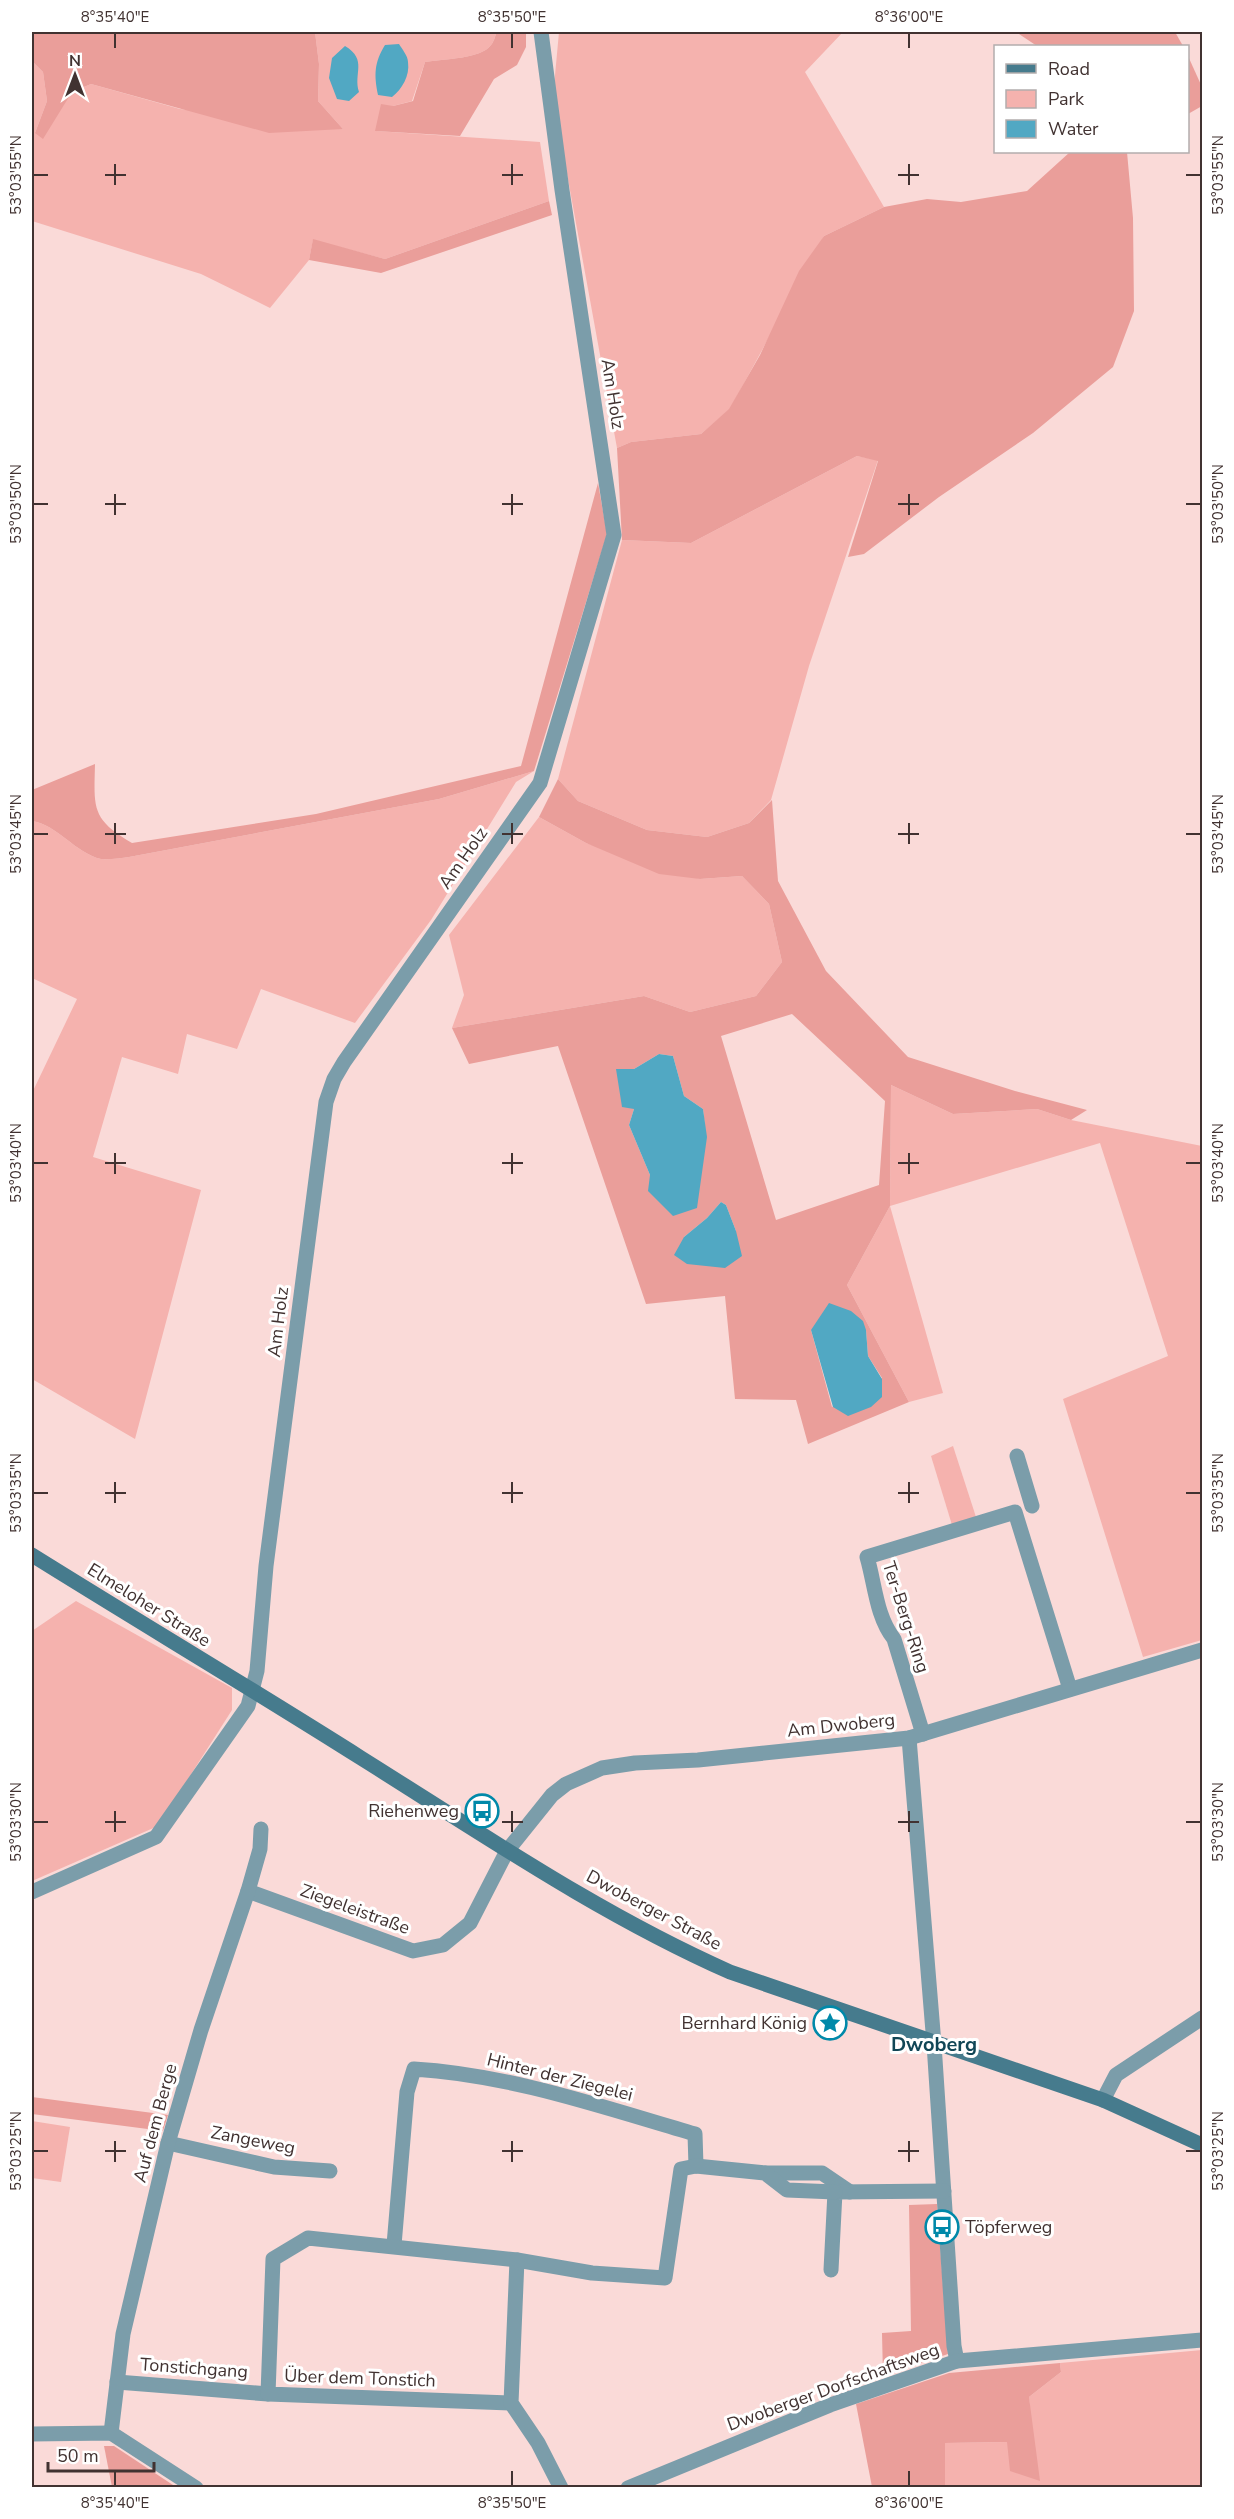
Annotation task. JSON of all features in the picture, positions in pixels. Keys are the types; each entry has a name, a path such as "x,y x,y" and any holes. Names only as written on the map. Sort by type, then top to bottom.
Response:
{"street":[{"name":"Am Holz","path":"249,1689 257,1671 266,1566 326,1102 334,1079 344,1062 540,783 614,535 562,190 541,32"},
{"name":"Ter-Berg-Ring","path":"916,1736 894,1639 886,1629 875,1596 875,1585 867,1557 1034,1505 1017,1456"},
{"path":"1015,1512 1070,1689"},
{"name":"Elmeloher Straße","path":"32,1555 272,1703"},
{"name":"Am Dwoberg","path":"507,1851 552,1794 566,1784 602,1768 916,1736 1203,1650"},
{"path":"32,1892 156,1838 248,1706 249,1689"},
{"name":"Dwoberger Straße","path":"272,1703 507,1851 690,1954 730,1972 934,2044 1103,2100 1203,2145"},
{"path":"916,1736 934,2044 954,2346 957,2361"},
{"name":"Auf dem Berge","path":"111,2433 123,2334 168,2143 201,2030 248,1891 260,1849 261,1829"},
{"name":"Ziegeleistraße","path":"248,1891 413,1951 443,1945 470,1923 507,1851"},
{"path":"1103,2100 1116,2075 1203,2018"},
{"name":"Hinter der Ziegelei","path":"394,2245 407,2092 414,2069 456,2072 537,2087 695,2134 696,2166"},
{"name":"Dwoberger Straße","path":"1151,2121 1203,2155"},
{"name":"Zangeweg","path":"168,2143 274,2167 330,2171"},
{"path":"696,2166 765,2173 822,2174 842,2192 944,2191"},
{"name":"Über dem Tonstich","path":"511,2403 268,2394 273,2259 308,2238 394,2245 517,2260 592,2273 666,2278 681,2169 696,2166"},
{"path":"831,2271 842,2192"},
{"path":"517,2260 511,2403 538,2443 561,2487"},
{"name":"Dwoberger Dorfschaftsweg","path":"628,2487 830,2405 957,2361 1203,2340"},
{"name":"Tonstichgang","path":"117,2382 268,2394"},
{"path":"32,2434 111,2433 196,2487"}],"green space":[{"path":"315,32 497,32 491,45 479,53 461,58 425,62 412,101 393,106 376,131 540,142 549,201 385,259 313,240 309,260 270,308 201,274 32,221 32,61 43,72 47,101 35,133 72,92 91,84 180,109 343,129 318,101 319,64"},
{"path":"559,32 843,32 805,72 884,207 824,236 730,409 701,434 631,442 617,448 553,97"},
{"path":"857,456 878,460 809,666 771,800 749,823 707,837 647,830 578,801 558,779 622,540 691,543"},
{"path":"534,771 516,782 431,920 355,1023 261,989 237,1049 187,1034 178,1074 122,1057 93,1157 201,1190 135,1439 32,1379 32,1093 77,999 32,978 32,821 50,828 92,856 101,859 115,859 439,799"},
{"path":"539,817 586,843 700,879 742,876 769,904 782,962 756,996 690,1012 644,996 452,1028 464,995 449,935"},
{"path":"891,1085 953,1114 1037,1109 1071,1120 1202,1146 1202,1640 1143,1657 1063,1399 1168,1356 1100,1143 890,1206"},
{"path":"890,1206 943,1393 909,1402 847,1285"},
{"path":"953,1446 976,1517 952,1525 931,1456"},
{"path":"76,1601 232,1688 232,1710 158,1826 32,1881 32,1631"},
{"path":"32,2121 70,2127 61,2182 32,2178"},
{"path":"1202,2350 1202,2487 944,2488 945,2443 1008,2442 1031,2427 1029,2397 1061,2372 1060,2363"}],"shaded area":[{"path":"32,32 315,32 319,64 318,101 343,129 269,133 91,84 72,92 43,139 35,133 47,101 43,72 32,61"},
{"path":"497,32 526,32 526,47 517,65 494,79 460,136 375,131 381,104 393,106 413,101 425,62 461,58 479,53 491,45"},
{"path":"1016,32 1175,32 1182,45 1036,45"},
{"path":"1189,58 1202,87 1202,106 1189,113"},
{"path":"1069,153 1127,153 1133,218 1134,311 1113,367 1033,433 939,497 864,554 848,557 878,461 857,456 691,543 622,540 617,448 631,442 701,434 729,409 760,355 799,271 824,236 884,207 927,199 961,202 1027,191"},
{"path":"549,201 552,215 381,273 309,260 313,239 385,259"},
{"path":"598,483 607,534 534,771 439,799 115,859 101,859 92,856 50,828 32,821 32,790 95,764 95,802 98,811 109,827 132,843 316,814 521,766"},
{"path":"558,779 578,801 647,830 707,837 749,823 772,800 778,881 826,971 908,1057 1015,1091 1087,1110 1071,1120 1037,1109 953,1114 891,1085 890,1206 847,1285 909,1402 808,1444 796,1400 735,1399 725,1296 646,1304 558,1046 469,1064 452,1028 644,996 690,1012 756,996 782,962 769,904 742,876 700,879 659,874 586,843 539,817","holes":["792,1014 885,1101 879,1185 776,1220 721,1036","659,1054 673,1056 684,1096 703,1109 706,1137 650,1175 629,1125 634,1109 634,1069","721,1202 726,1205 736,1231 684,1237 707,1218","811,1330 866,1330 868,1356 882,1378 832,1407"]},
{"path":"32,2097 168,2115 163,2131 32,2114"},
{"path":"937,2204 948,2354 883,2376 882,2333 911,2331 909,2205"},
{"path":"1060,2363 1061,2372 1029,2397 1040,2481 1010,2471 1007,2442 945,2443 945,2487 872,2487 856,2404 949,2373"},
{"path":"104,2446 114,2446 176,2487 112,2487"}],"water":[{"path":"399,44 408,60 406,77 402,86 392,97 378,95 376,75 379,58 385,45"},
{"path":"345,46 352,51 358,62 359,92 349,101 337,99 329,78 332,58"},
{"path":"659,1054 673,1056 684,1096 703,1109 707,1137 697,1208 673,1216 648,1191 650,1175 629,1125 634,1109 622,1107 616,1069 634,1069"},
{"path":"721,1202 726,1205 742,1256 725,1268 687,1264 674,1255 684,1237 707,1218"},
{"path":"829,1303 851,1311 863,1321 868,1356 882,1379 882,1397 871,1407 848,1416 833,1407 811,1330"}],"place":[{"name":"Riehenweg","path":"482,1811"},
{"name":"Bernhard König","path":"830,2023"},
{"name":"Töpferweg","path":"942,2227"}],"district":[{"name":"Dwoberg","path":"934,2044"}]}
